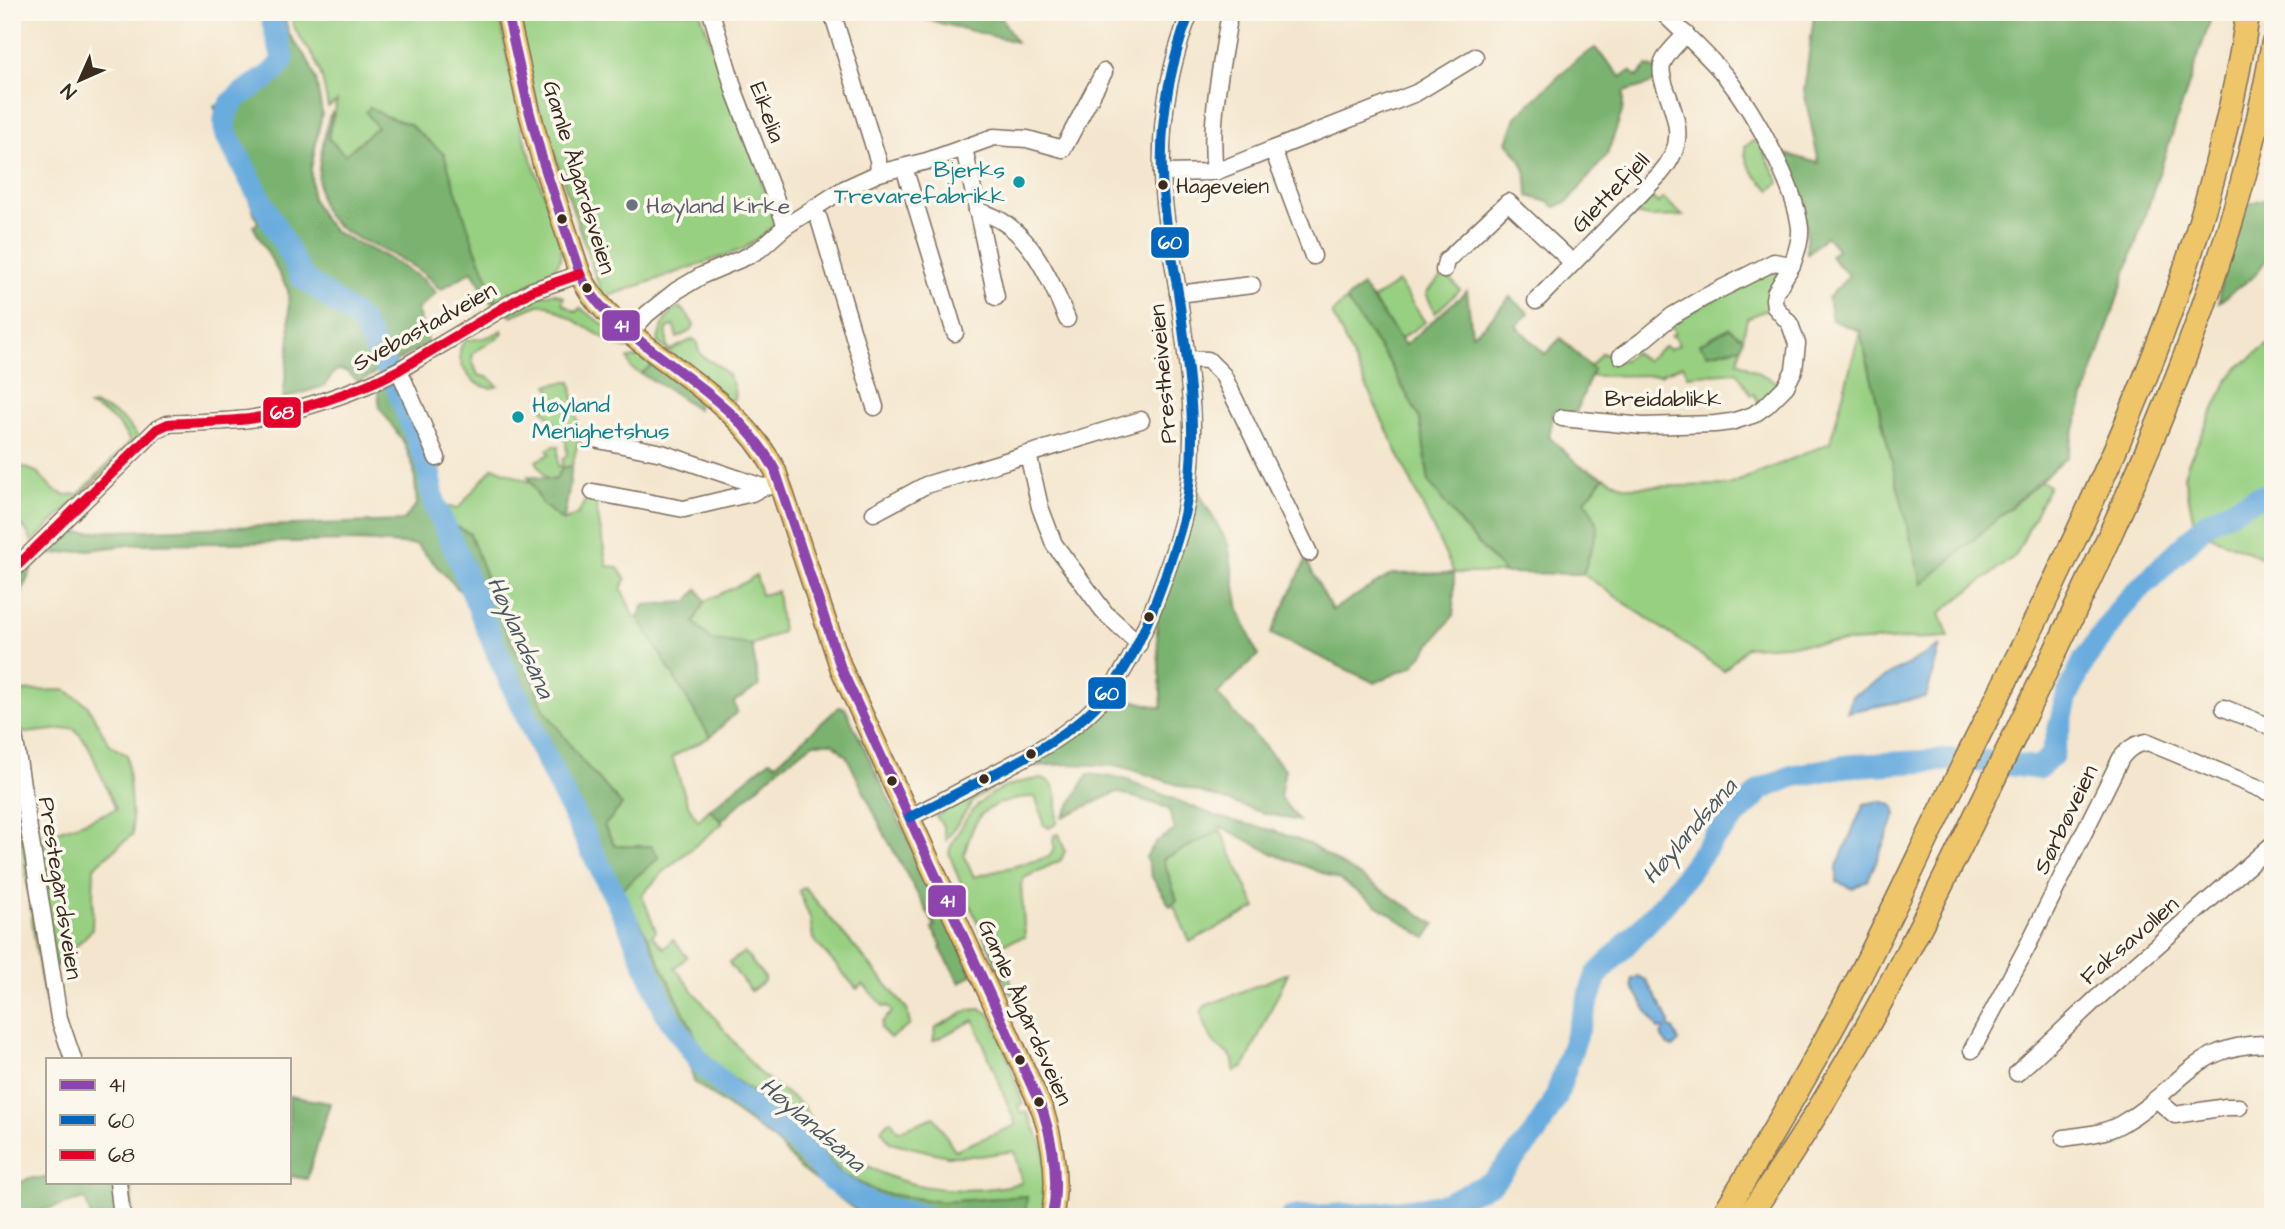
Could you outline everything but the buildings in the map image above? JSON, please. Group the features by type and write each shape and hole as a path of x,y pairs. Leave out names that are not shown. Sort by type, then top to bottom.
{"highway":[{"path":"1722,1217 1760,1156 1856,983 2076,534 2148,369 2190,254 2235,85 2248,12"},
{"path":"1748,1217 1781,1170 1876,1010 1959,850 2109,537 2175,384 2219,261 2256,133 2273,44"}],"main road":[{"name":"Gamle Ålgårdsveien","path":"507,12 543,162 580,274 597,304 712,396 741,421 761,445 772,486 841,668 1043,1111 1055,1163 1053,1215"}],"street":[{"name":"Eikelia","path":"711,12 736,93 786,226"},
{"path":"832,12 878,160 879,173"},
{"name":"Prestheiveien","path":"910,817 1042,748 1096,707 1117,682 1139,644 1167,569 1189,491 1193,428 1188,359 1166,222 1162,173 1164,119 1173,61 1191,12"},
{"path":"1621,356 1672,316 1703,298 1774,262 1792,265 1799,247 1800,230 1791,192 1758,127 1727,79 1662,12"},
{"path":"1215,173 1215,119 1228,24"},
{"name":"Glettefjell","path":"1536,301 1660,174 1675,153 1677,122 1663,80 1662,65 1686,34"},
{"path":"1162,173 1215,173 1416,93 1475,57"},
{"path":"630,333 647,314 676,291 703,275 748,256 786,226 844,189 879,173 994,137 1027,139 1063,149 1104,72"},
{"path":"964,148 996,297"},
{"path":"1273,150 1312,256"},
{"path":"904,167 955,333"},
{"name":"Glettefjell","path":"1444,270 1446,261 1508,201 1573,263"},
{"path":"813,210 819,219 875,407"},
{"path":"977,211 1002,219 1028,244 1054,289 1067,319"},
{"name":"Breidablikk","path":"1562,418 1643,426 1715,424 1753,415 1786,386 1794,370 1797,344 1790,324 1773,299 1792,265"},
{"name":"Svebastadveien","path":"12,571 157,429 168,424 251,418 313,404 380,381 531,291 580,274"},
{"path":"1178,294 1252,285"},
{"path":"1188,359 1208,360 1223,375 1309,553"},
{"path":"398,371 437,458"},
{"path":"874,513 926,485 1141,420"},
{"path":"589,438 662,453 772,486"},
{"path":"1028,454 1040,507 1054,544 1105,613 1139,644"},
{"path":"593,492 684,509 772,486"},
{"path":"2224,708 2273,728"},
{"name":"Prestegårdsveien","path":"12,722 59,1018 73,1058"},
{"name":"Sørbøveien","path":"1972,1050 2127,750 2136,744 2148,742 2273,794"},
{"name":"Faksavollen","path":"2017,1073 2096,999 2273,844"},
{"path":"2064,1138 2110,1129 2121,1124 2196,1065 2219,1051 2238,1045 2273,1044"},
{"path":"2156,1099 2175,1115 2239,1107"},
{"path":"118,1184 122,1217"}],"green space":[{"path":"274,12 283,12 289,34 309,62 316,80 322,113 311,169 312,198 323,219 335,232 386,257 424,280 436,293 417,310 428,343 359,382 346,371 336,370 324,386 283,399 290,338 288,290 253,226 258,223 214,106 234,102 280,71 285,61 285,48"},
{"path":"291,12 499,12 522,132 561,242 561,256 554,269 498,304 475,248 409,124 385,116 378,126 345,155 328,138 337,101 328,107 319,69 296,31"},
{"path":"516,12 700,12 777,224 744,249 603,298 529,79"},
{"path":"915,12 998,12 1016,42 920,18"},
{"path":"1812,12 2213,12 2084,398 2067,457 1922,585 1860,331 1832,320 1828,298 1849,276 1830,256 1837,249 1826,236 1807,254 1806,220 1778,152 1819,163 1804,91 1814,15"},
{"path":"1595,48 1621,77 1630,71 1637,77 1647,66 1657,70 1657,82 1624,92 1622,112 1607,155 1569,201 1555,207 1528,196 1524,167 1507,142 1516,117 1576,60"},
{"path":"370,107 385,116 409,124 444,154 475,248 498,304 494,307 472,271 440,290 412,266 349,234 328,217 322,207 318,182 329,117 333,111 328,138 345,155 377,127 366,112"},
{"path":"1753,141 1759,142 1779,182 1771,190 1749,166 1745,147"},
{"path":"1648,194 1658,203 1663,198 1683,216 1650,217 1634,214 1632,211"},
{"path":"2273,196 2273,251 2254,276 2219,302 2222,275 2248,204"},
{"path":"1771,270 1778,274 1769,309 1747,318 1743,338 1729,328 1708,354 1741,347 1738,362 1778,383 1760,405 1737,372 1687,376 1683,365 1659,375 1591,376 1593,370 1590,367 1602,353 1623,361 1634,352 1646,361 1665,346 1669,350 1679,345 1675,337 1671,336 1675,333 1669,323"},
{"path":"1445,273 1460,290 1435,313 1426,293"},
{"path":"1398,282 1425,322 1400,339 1373,299"},
{"path":"1362,286 1405,345 1467,291 1472,334 1485,325 1510,297 1529,313 1516,326 1545,354 1561,338 1593,370 1575,415 1554,410 1549,437 1580,466 1604,477 1585,500 1597,522 1597,532 1583,574 1505,573 1463,527 1429,482 1420,419 1389,362 1346,300"},
{"path":"554,293 564,297 562,303 576,312 580,308 627,341 653,364 641,374 631,368 628,358 637,357 636,351 618,346 548,305 538,305 511,316 508,313 541,295"},
{"path":"1346,300 1389,362 1420,419 1429,482 1463,527 1505,573 1454,573 1332,313"},
{"path":"679,307 694,325 692,330 677,338 674,326 667,328 667,347 671,350 693,339 697,342 700,353 730,379 735,391 734,399 728,401 658,343 664,322"},
{"path":"1729,328 1743,338 1741,347 1708,354 1699,344"},
{"path":"502,330 503,334 473,353 472,360 478,375 490,378 498,386 490,388 473,380 467,373 462,365 461,347 466,340 485,338"},
{"path":"1860,331 1922,584 2041,481 2049,486 2016,555 1940,613 1949,637 1746,647 1724,671 1583,574 1597,532 1597,522 1585,500 1604,477 1626,487 1729,485 1830,443"},
{"path":"2273,341 2273,562 2210,536 2194,522 2184,476 2227,382 2239,367"},
{"path":"653,364 699,396 697,409 641,374"},
{"path":"391,379 430,456 439,505 448,522 470,534 508,635 532,678 544,709 582,761 622,805 604,826 615,846 651,846 659,858 621,889 701,1048 726,1074 784,1113 842,1174 879,1193 941,1202 1027,1196 1025,1217 871,1217 858,1212 801,1169 774,1140 694,1082 688,1058 614,911 463,594 417,545 360,541 137,544 47,555 32,568 22,591 15,640 12,641 12,582 62,533 403,521 417,504 414,469 404,443 380,408 377,386"},
{"path":"571,381 579,430 570,431 571,437 579,438 572,466 562,468 555,480 547,480 536,461 550,454 547,450 558,446 558,466 562,466 567,455 566,440 559,436 561,433 542,407 554,401 548,385"},
{"path":"93,405 119,416 138,437 134,444 32,542 25,529 12,523 12,463 37,472 55,491 65,495 79,494 130,442 113,420 89,406"},
{"path":"572,466 563,521 542,504 528,476 555,480 562,468"},
{"path":"493,467 532,483 542,504 563,521 578,514 588,495 595,500 607,566 617,567 626,579 621,589 635,618 638,617 710,737 672,757 688,805 698,821 710,809 723,823 664,871 642,895 656,931 652,936 664,948 673,939 687,957 675,968 758,1072 803,1106 831,1150 841,1144 859,1160 879,1172 901,1181 925,1186 974,1189 1022,1183 1014,1151 980,1156 947,1156 890,1142 881,1129 891,1120 898,1131 934,1117 955,1150 1016,1125 974,1020 933,1041 936,1027 969,1010 981,1009 991,1015 1023,1104 1018,1105 1022,1114 1027,1112 1044,1148 1046,1192 1042,1217 1025,1217 1027,1196 941,1202 879,1193 842,1174 784,1113 726,1074 701,1048 621,889 659,858 651,846 615,846 604,826 622,805 582,761 544,709 532,678 508,635 470,534 448,522 439,505 458,509"},
{"path":"1198,491 1228,544 1239,610 1258,655 1217,694 1285,769 1280,797 1299,821 1264,813 1120,766 1033,766 1049,751 1091,724 1116,696 1162,708 1156,619"},
{"path":"1306,560 1332,610 1392,574 1454,573 1454,615 1413,666 1375,683 1271,634"},
{"path":"756,575 761,595 777,591 782,632 752,645 711,640 693,622 705,601"},
{"path":"698,589 705,601 694,622 711,640 752,645 759,686 734,702 737,712 710,737 638,617 644,605 687,602"},
{"path":"15,640 17,691 66,690 87,705 110,745 127,755 133,834 94,867 92,930 55,967 36,838 116,809 88,745 74,728 25,733 18,728 12,693 12,641"},
{"path":"839,707 845,708 973,974 960,983 940,948 942,946 932,928 935,926 886,837 847,757 833,743 814,743 782,765 721,821 710,809 770,760 776,764"},
{"path":"12,751 68,1058 62,1058 39,968 13,782"},
{"path":"1088,774 1122,778 1218,817 1275,831 1309,844 1435,924 1426,938 1338,879 1276,855 1220,826 1221,831 1163,859 1177,900 1170,906 1152,877 1146,857 1156,842 1175,830 1168,808 1117,792 1063,817"},
{"path":"1043,778 1056,792 1057,823 1049,828 1043,824 1035,797 1000,804 987,810 979,818 964,855 974,877 1049,857 1055,848 1054,835 1059,834 1065,851 1061,860 1024,878 1021,886 1025,937 998,945 1015,994 1010,994 949,853 965,820 993,793 1016,783"},
{"path":"989,786 992,789 974,800 946,840 943,826 936,816"},
{"path":"1221,831 1256,908 1190,942 1173,904 1177,900 1163,859"},
{"path":"804,887 907,1009 910,1025 890,1038 881,1029 882,1022 892,1012 863,984 857,989 813,939 810,918 799,891"},
{"path":"744,952 765,978 751,991 729,963"},
{"path":"1288,973 1244,1067 1234,1072 1230,1055 1209,1035 1201,1013 1205,1006"},
{"path":"290,1096 330,1103 307,1179 290,1176"},
{"path":"29,1178 46,1178 46,1184 131,1184 132,1217 91,1217 85,1199 21,1216 12,1196 12,1180 22,1182"}],"water":[{"path":"1940,646 1926,697 1847,712 1852,696"},
{"path":"1880,801 1894,806 1896,815 1868,880 1853,889 1837,882 1837,866 1864,804"},
{"path":"1638,977 1646,980 1670,1022 1669,1028 1673,1029 1679,1041 1673,1047 1667,1045 1661,1036 1664,1028 1658,1029 1632,986 1632,979"}],"waterway":[{"name":"Høylandsåna","path":"270,12 283,59 276,69 236,98 229,107 225,119 226,134 302,277 360,320 396,385 428,466 434,504 496,650 547,761 628,923 667,1015 700,1062 734,1094 798,1143 831,1180 871,1205 926,1217"},
{"name":"Høylandsåna","path":"1292,1217 1385,1213 1444,1205 1493,1182 1535,1134 1556,1097 1596,976 1666,902 1712,840 1762,789 1793,776 1847,766 1964,759 2038,768 2052,756 2067,696 2084,661 2125,603 2207,523 2273,492"}],"transit line":[{"name":"41","path":"507,12 543,162 586,286 619,324 735,417 750,433 775,470 841,668 1043,1111 1054,1164 1052,1217"},
{"name":"60","path":"910,817 1046,745 1096,706 1115,683 1136,646 1170,561 1189,488 1192,434 1186,353 1164,204 1162,152 1168,91 1190,12"},
{"name":"68","path":"12,571 157,429 168,424 268,416 346,393 399,370 531,291 580,274"}],"place":[{"name":"Bjerks Trevarefabrikk","path":"1019,182"},
{"name":"Hageveien","path":"1163,185"},
{"name":"Høyland kirke","path":"632,205"},
{"name":"Høyland Menighetshus","path":"518,417"}]}
